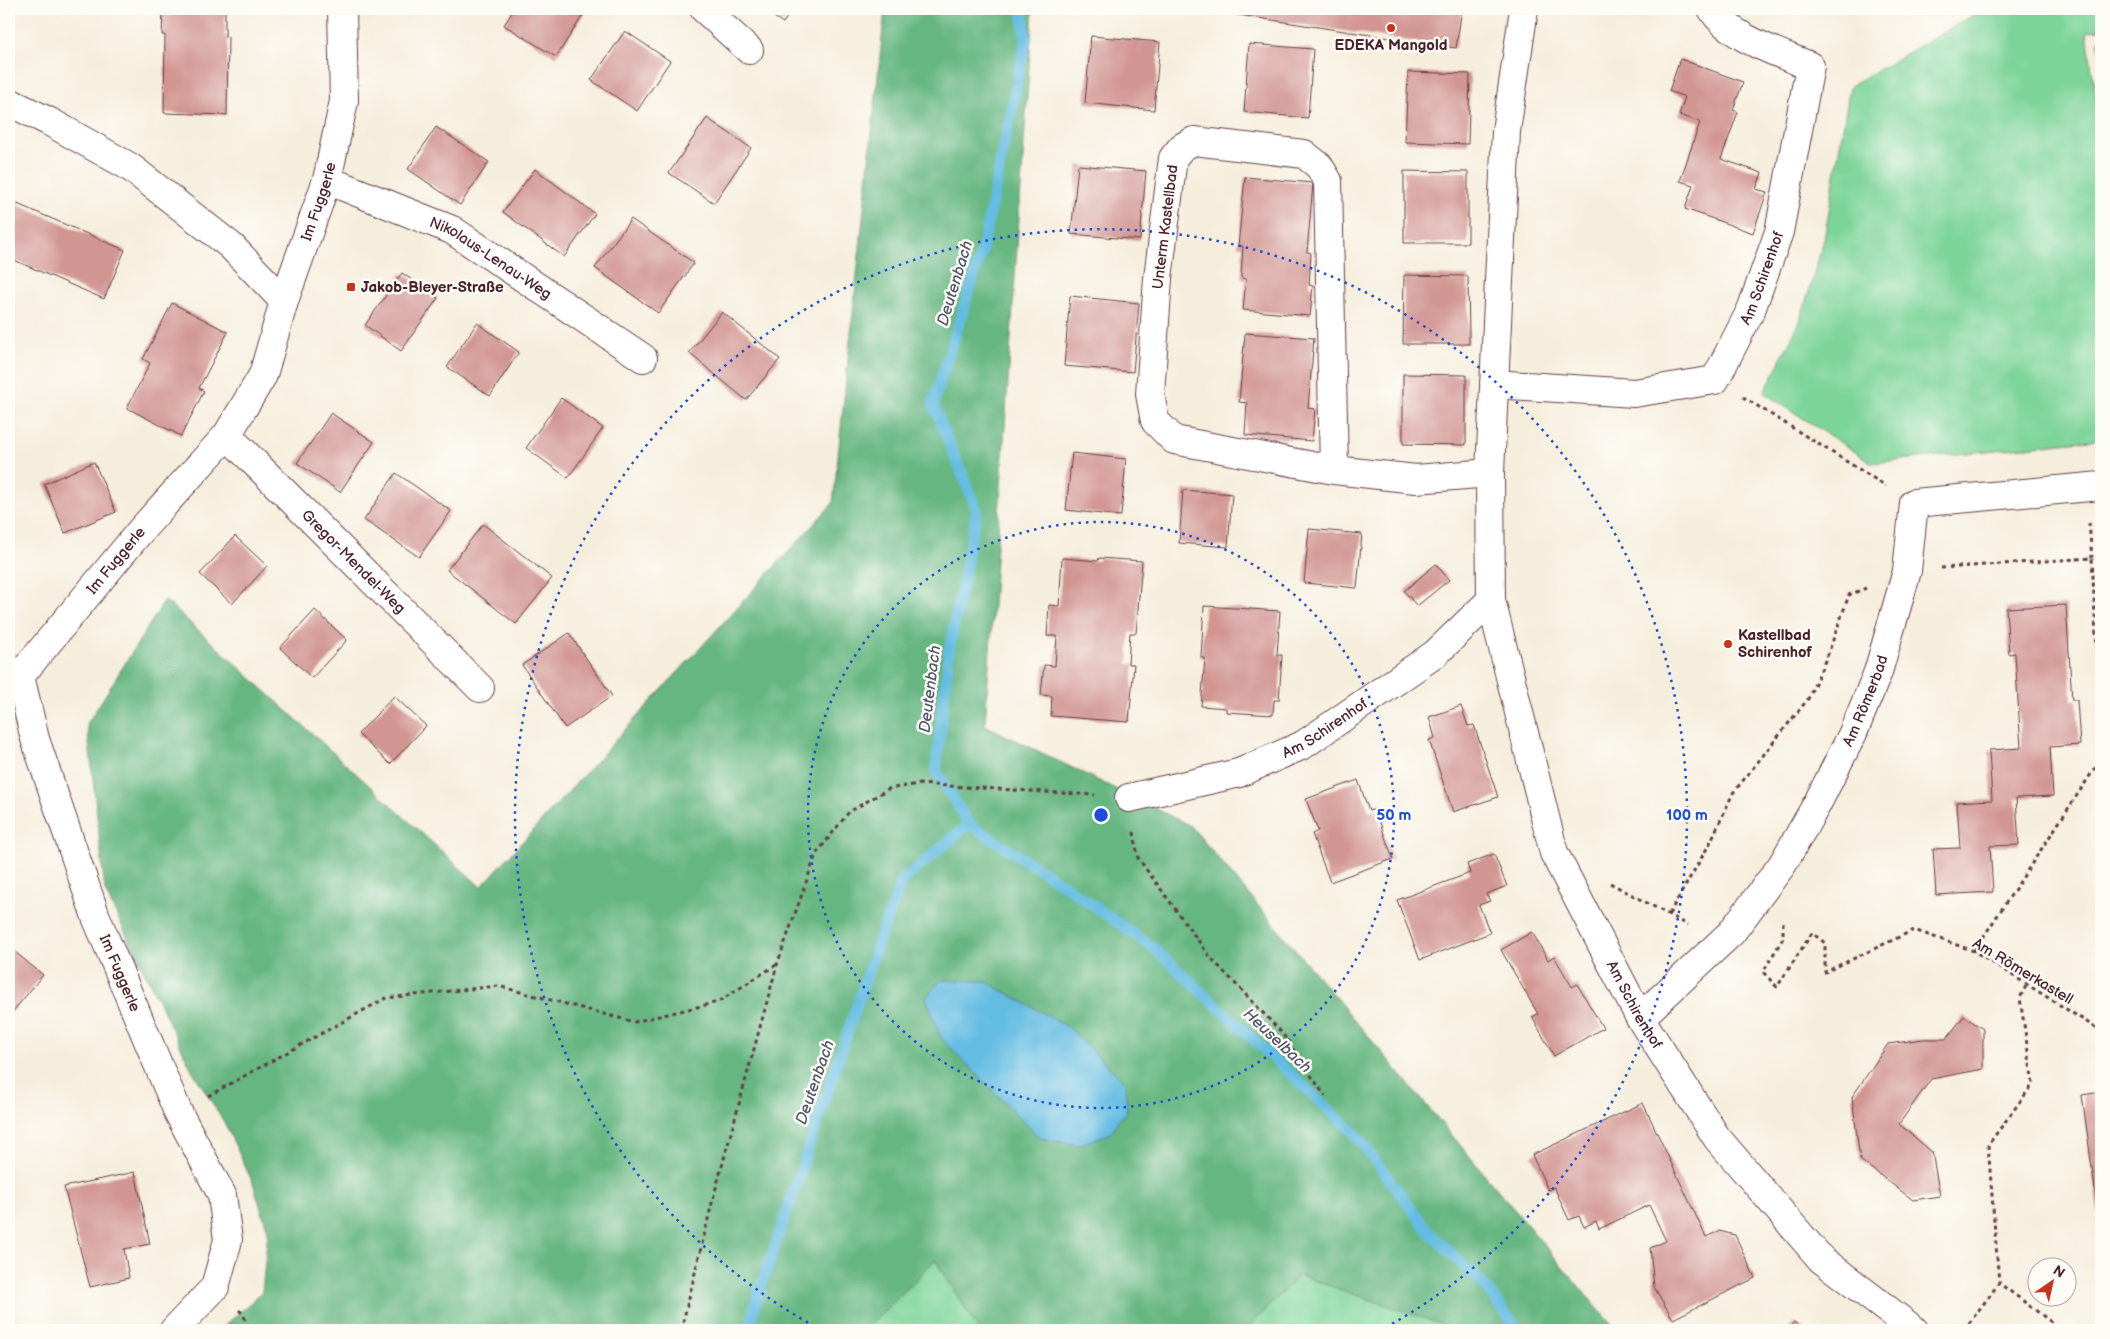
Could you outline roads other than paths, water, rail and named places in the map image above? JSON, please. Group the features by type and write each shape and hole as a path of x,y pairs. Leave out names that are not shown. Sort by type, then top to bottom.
{"street":[{"name":"Im Fuggerle","path":"174,1330 215,1287 228,1240 222,1195 178,1112 96,916 14,673 226,435 263,375 284,301 327,180 344,101 342,9"},
{"path":"704,9 749,50"},
{"name":"Am Schirenhof","path":"1524,9 1506,131 1490,473 1491,600 1554,853 1640,1018 1717,1138 1821,1259 1914,1330"},
{"name":"Am Schirenhof","path":"1494,384 1634,394 1715,380 1751,310 1779,232 1810,66 1751,41 1717,17 1712,9"},
{"path":"9,102 50,122 130,167 231,246 284,301"},
{"name":"Unterm Kastellbad","path":"1334,470 1328,181 1319,166 1304,154 1194,141 1182,148 1173,158 1158,278 1150,394 1155,421 1174,440 1334,470 1416,479 1490,473"},
{"name":"Nikolaus-Lenau-Weg","path":"327,180 452,230 643,358"},
{"name":"Gregor-Mendel-Weg","path":"226,435 480,688"},
{"name":"Am Römerbad","path":"1640,1018 1731,933 1782,865 1817,804 1853,732 1878,672 1907,571 1914,503 2101,486"},
{"name":"Am Schirenhof","path":"1129,798 1239,773 1304,745 1436,654 1491,600"}],"water":[{"path":"941,980 985,981 1068,1027 1125,1083 1127,1110 1109,1134 1078,1145 1040,1138 941,1038 926,998"}],"waterway":[{"name":"Deutenbach","path":"750,1330 754,1308 881,934 902,881 969,824 936,771 949,650 977,510 933,404 982,251 1026,39 1022,9"},
{"name":"Heuselbach","path":"969,824 1061,883 1155,949 1355,1134 1429,1232 1483,1284 1518,1330"}],"place":[{"name":"EDEKA Mangold","path":"1391,28"},
{"name":"Jakob-Bleyer-Straße","path":"351,287"},
{"name":"Kastellbad Schirenhof","path":"1728,644"}]}
